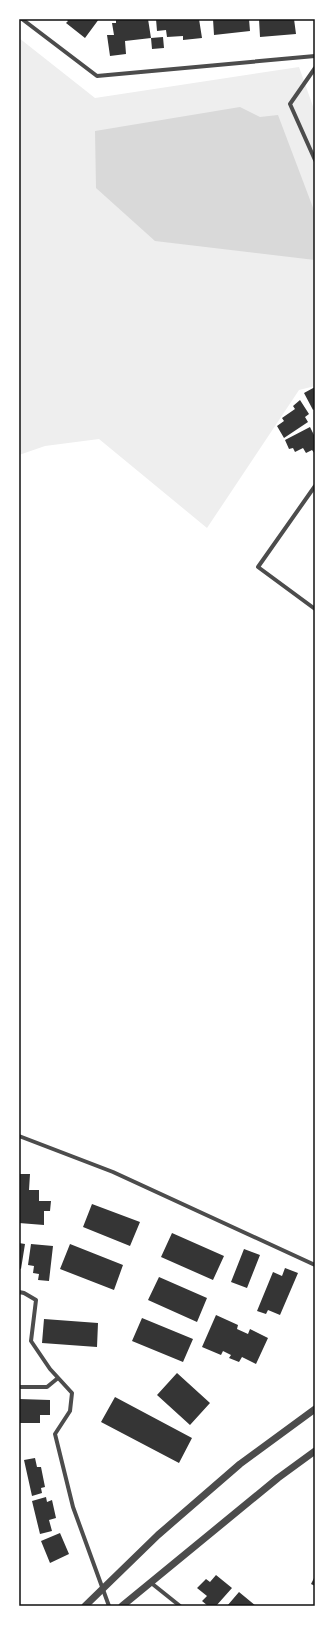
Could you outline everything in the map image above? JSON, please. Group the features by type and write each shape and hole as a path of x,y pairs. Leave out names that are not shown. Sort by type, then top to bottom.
{"street":[{"path":"22,19 97,76 315,56"},
{"path":"315,68 290,104 315,160"},
{"path":"315,486 258,567 315,609"},
{"path":"19,1136 113,1172 315,1265"},
{"path":"19,1292 24,1293 36,1300 31,1341 58,1378 72,1393 70,1411 55,1434 73,1507 109,1606"},
{"path":"19,1387 47,1387 58,1378"},
{"path":"85,1606 102,1588 240,1464 315,1409"},
{"path":"122,1606 278,1478 315,1452"},
{"path":"150,1582 180,1606"}],"shaded area":[{"path":"19,38 95,98 299,67 315,112 315,386 299,390 207,528 99,439 45,446 19,455"},
{"path":"240,107 260,117 278,115 315,213 315,260 155,241 96,188 95,131"}],"building":[{"path":"66,19 99,19 85,38 66,23 68,21"},
{"path":"116,19 148,19 151,38 125,41 126,54 110,56 107,35 114,35 112,23 116,23"},
{"path":"156,19 199,19 202,38 183,40 183,36 167,37 166,30 157,31"},
{"path":"213,19 249,19 250,31 214,35"},
{"path":"259,19 294,19 296,34 260,37"},
{"path":"163,37 164,48 152,49 151,38"},
{"path":"315,387 315,409 313,410 304,393"},
{"path":"300,400 309,414 305,417 308,422 284,438 277,426 284,421 282,418 295,409 293,406"},
{"path":"310,427 315,437 315,454 312,450 306,453 303,448 295,452 293,448 289,449 285,440"},
{"path":"19,1174 30,1174 29,1190 39,1190 39,1201 51,1201 50,1211 44,1211 44,1225 19,1223"},
{"path":"92,1204 140,1222 130,1246 83,1227"},
{"path":"172,1233 224,1256 213,1280 161,1257"},
{"path":"19,1243 25,1244 21,1269 19,1268"},
{"path":"31,1244 53,1246 49,1281 38,1280 39,1274 33,1273 34,1266 28,1265"},
{"path":"70,1244 123,1265 114,1290 60,1269"},
{"path":"244,1249 260,1255 247,1288 231,1282"},
{"path":"285,1268 298,1273 280,1315 268,1310 266,1314 257,1311 273,1272 282,1276"},
{"path":"159,1277 207,1298 197,1322 148,1300"},
{"path":"216,1315 238,1325 237,1329 248,1334 250,1329 268,1338 256,1364 242,1357 239,1362 229,1358 231,1355 223,1351 221,1355 202,1347"},
{"path":"142,1318 193,1339 183,1362 132,1341"},
{"path":"44,1319 98,1323 97,1347 42,1343"},
{"path":"177,1373 210,1403 190,1425 157,1395"},
{"path":"115,1397 192,1438 179,1463 101,1422"},
{"path":"19,1399 50,1400 50,1415 40,1415 40,1423 19,1423"},
{"path":"35,1458 37,1467 41,1467 45,1487 41,1488 42,1493 32,1496 24,1460"},
{"path":"46,1497 47,1502 52,1500 56,1518 49,1520 52,1531 40,1534 32,1501"},
{"path":"60,1533 69,1554 50,1563 41,1541"},
{"path":"216,1575 232,1588 216,1606 208,1606 202,1601 207,1596 197,1588 206,1579 210,1582"},
{"path":"315,1576 315,1586 311,1584"},
{"path":"239,1592 256,1606 227,1606"}]}
